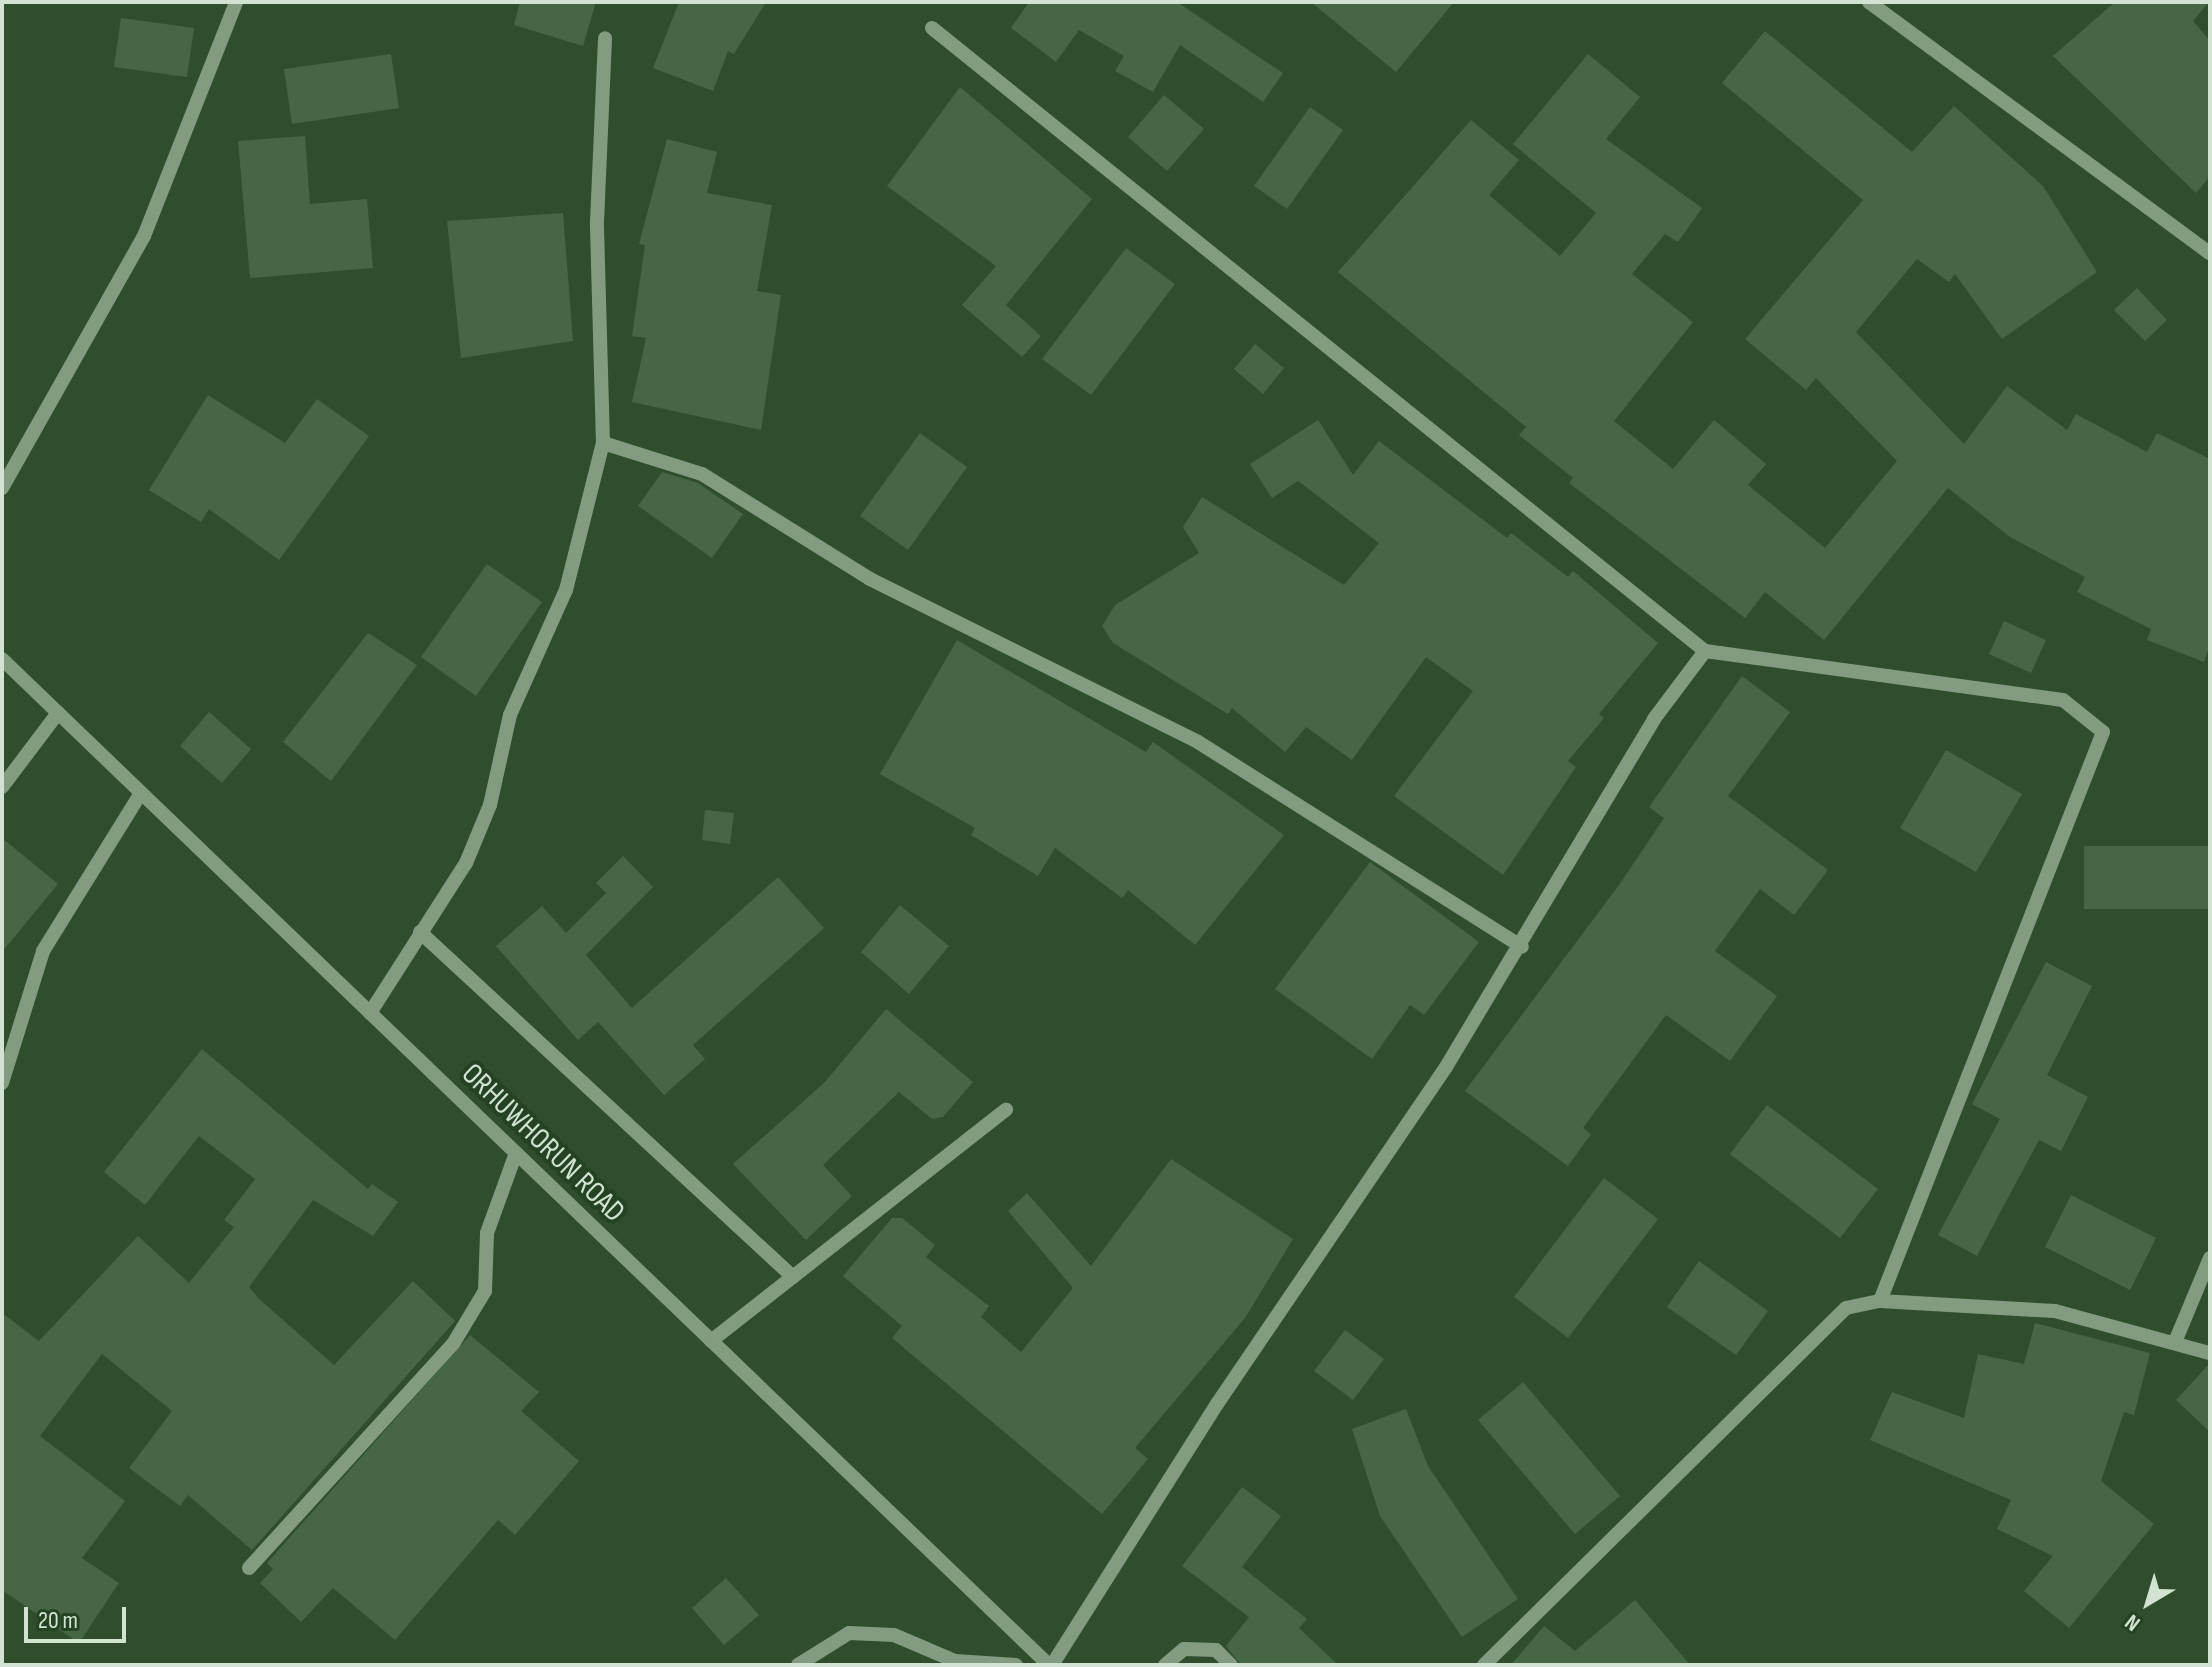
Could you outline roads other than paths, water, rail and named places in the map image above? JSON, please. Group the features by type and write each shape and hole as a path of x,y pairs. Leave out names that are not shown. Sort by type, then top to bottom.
{"street":[{"path":"2,488 144,236 236,2"},
{"path":"1869,2 2210,253"},
{"path":"932,28 1705,651 2063,700 2103,732 1880,1301"},
{"path":"370,1013 466,863 490,805 510,715 566,590 603,443 597,222 605,38"},
{"path":"603,443 702,474 870,579 1198,742 1522,947"},
{"path":"1050,1665 1522,947 1654,719 1705,651"},
{"name":"ORHUWHORUN ROAD","path":"2,659 1050,1665"},
{"path":"2,787 58,713"},
{"path":"2,1083 43,951 141,793"},
{"path":"420,932 793,1277"},
{"path":"711,1341 1006,1110"},
{"path":"249,1568 453,1344 485,1291 487,1233 516,1153"},
{"path":"2175,1342 2210,1258"},
{"path":"1484,1665 1846,1308 1880,1301 2055,1311 2210,1353"},
{"path":"798,1665 849,1633 894,1635 955,1661 1016,1665"},
{"path":"1165,1665 1184,1649 1216,1650 1231,1665"}]}
